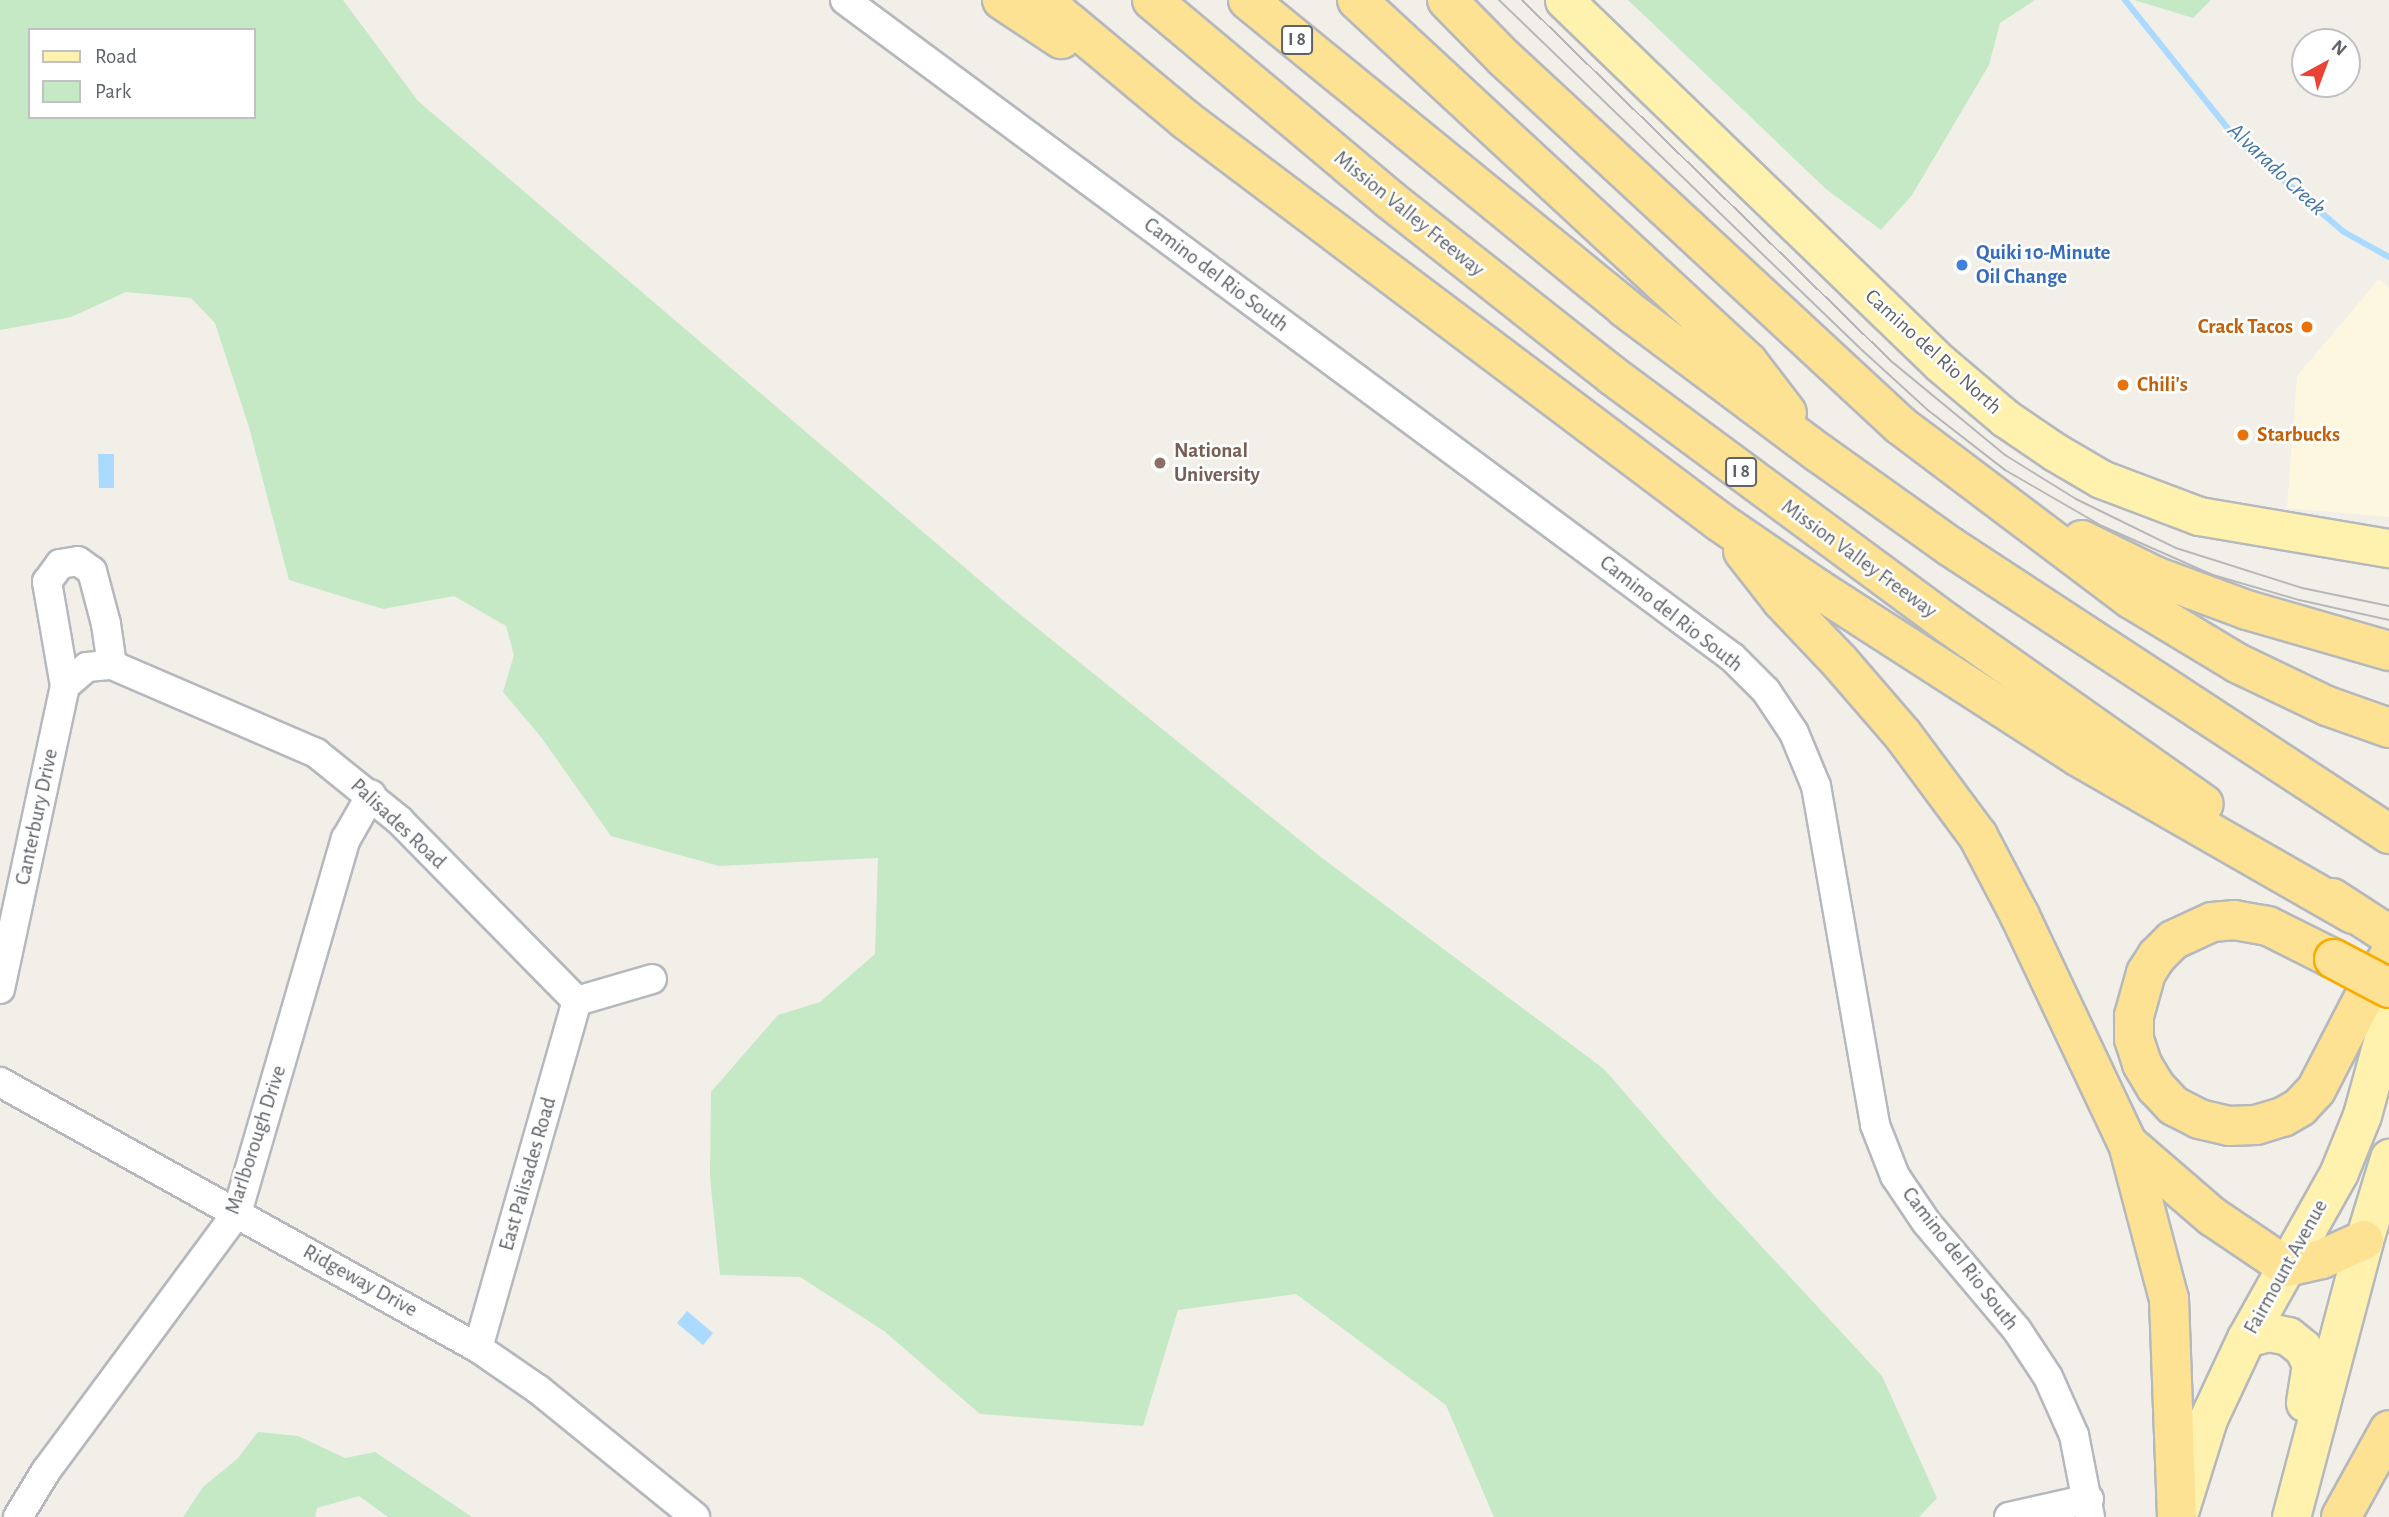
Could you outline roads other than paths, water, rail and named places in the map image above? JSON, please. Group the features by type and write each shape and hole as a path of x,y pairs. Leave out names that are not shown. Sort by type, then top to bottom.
{"highway":[{"path":"1002,0 1186,120"},
{"path":"1042,0 1186,120 1720,522 1830,597 2077,756 2353,914"},
{"name":"Mission Valley Freeway","path":"1152,0 1389,199 1613,376 1814,526 2115,738 2353,914 2389,935"},
{"name":"I 8","path":"1248,0 1625,308 1819,453 1951,547 2388,833"},
{"path":"1283,0 1346,81"},
{"path":"1357,0 1748,362 1819,453"},
{"path":"1447,0 1504,58 1900,425 2131,598 2237,663 2327,706 2389,728"},
{"path":"1993,496 2155,576 2247,610 2389,651"},
{"path":"1720,522 1782,601 1840,662 1903,735 1978,836 2021,916 2128,1144 2169,1299 2177,1517"},
{"path":"2389,957 2367,991 2316,1090 2300,1107 2256,1125 2229,1126 2199,1119 2174,1106 2156,1087 2142,1064 2134,1039 2134,1016 2146,973 2157,956 2174,940 2211,922 2235,920 2268,926 2334,959 2389,988"},
{"path":"2128,1144 2213,1217 2287,1266 2322,1259 2364,1240"},
{"path":"2341,1517 2389,1430"}],"main road":[{"name":"Camino del Rio North","path":"1564,0 1940,363 2005,418 2054,452 2101,479 2199,516 2389,548"},
{"name":"Fairmount Avenue","path":"2177,1517 2208,1419 2246,1338 2339,1172 2362,1115 2389,1016"},
{"path":"2291,1517 2364,1240 2389,1158"},
{"path":"2246,1338 2268,1332 2288,1336 2303,1348 2311,1364 2303,1421 2309,1442"}],"street":[{"name":"Camino del Rio South","path":"845,0 1655,599 1732,657 1766,691 1794,733 1815,786 1875,1125 1895,1176 1926,1222 2017,1330 2048,1377 2074,1434 2090,1508"},
{"path":"78,561 92,571 106,624 113,665 87,667 65,686 47,582 60,564 78,561"},
{"name":"Palisades Road","path":"113,665 316,753 371,795 577,1001"},
{"name":"Canterbury Drive","path":"0,989 65,686"},
{"name":"Marlborough Drive","path":"18,1517 46,1471 237,1213 346,839 371,795"},
{"path":"577,1001 652,979"},
{"name":"East Palisades Road","path":"478,1348 577,1001"},
{"name":"Ridgeway Drive","path":"0,1082 478,1348 539,1390 695,1517"},
{"path":"2009,1517 2090,1508"}],"water":[{"path":"98,454 114,454 114,488 99,488"},
{"path":"687,1311 713,1333 703,1345 677,1323"}],"waterway":[{"name":"Alvarado Creek","path":"2125,0 2237,140 2344,232 2389,257"}],"tram line":[{"path":"1499,0 1863,351 1929,411 2005,470 2102,526 2213,575 2299,600 2389,620"},
{"path":"1522,0 1891,361 2005,455 2076,499 2176,548 2302,588 2389,606"}],"place":[{"name":"Quiki 10-Minute Oil Change","path":"1962,265"},
{"name":"Crack Tacos","path":"2307,327"},
{"name":"Chili's","path":"2123,385"},
{"name":"Starbucks","path":"2243,435"},
{"name":"National University","path":"1160,463"}]}
